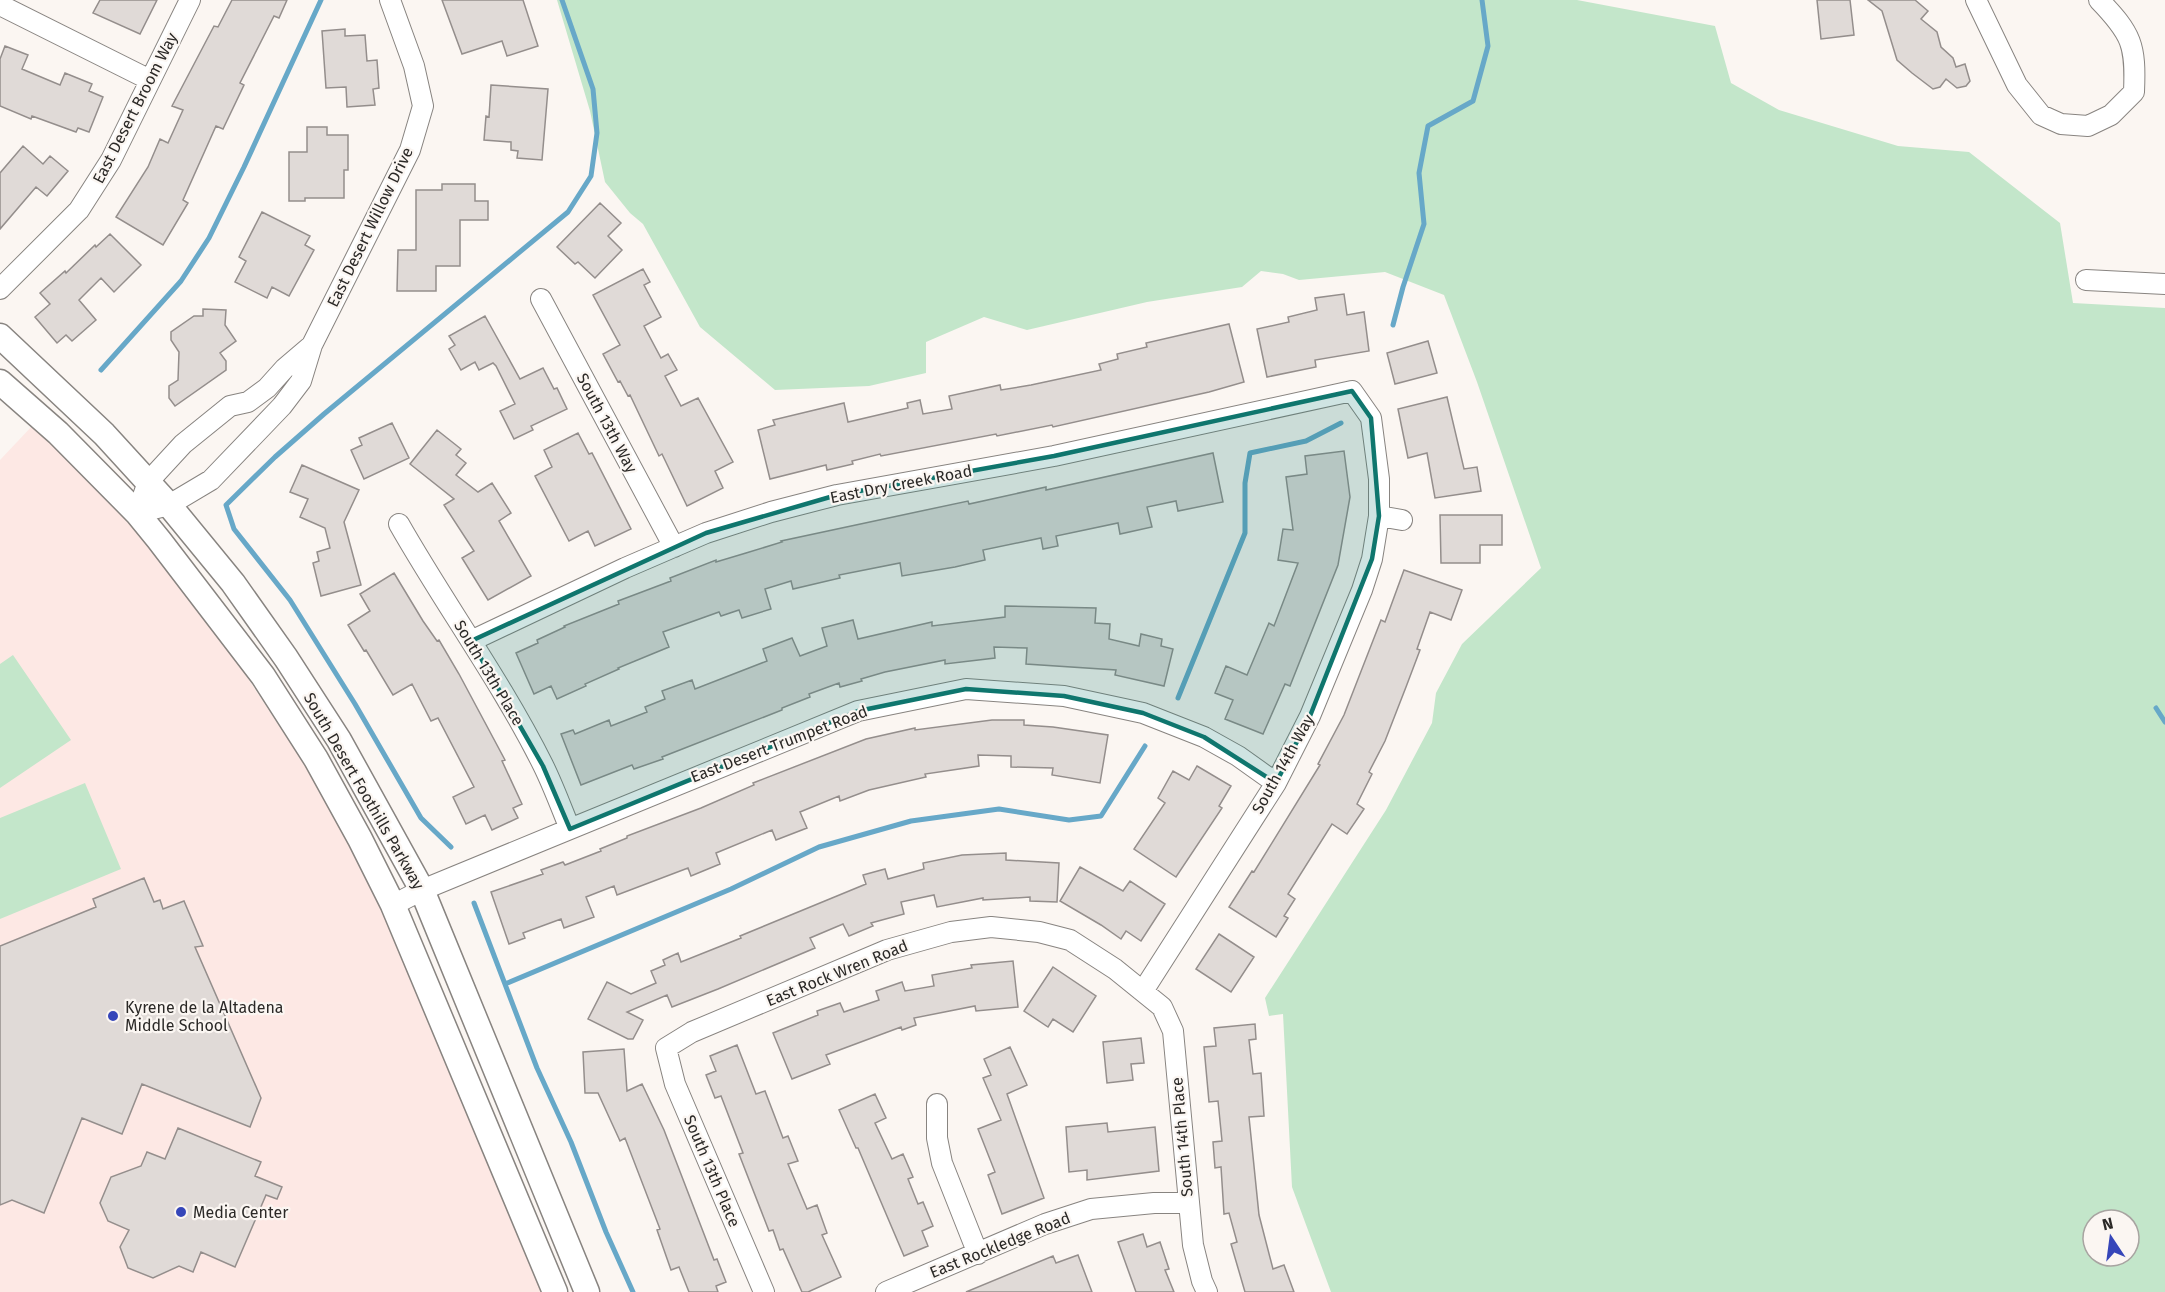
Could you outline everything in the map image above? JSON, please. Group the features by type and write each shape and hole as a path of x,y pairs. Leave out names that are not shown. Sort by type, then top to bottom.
{"street":[{"name":"East Desert Broom Way","path":"0,290 79,210 111,160 190,0"},
{"name":"East Desert Willow Drive","path":"136,513 169,505 211,480 282,406 302,381 312,345 431,106 390,0"},
{"path":"1976,0 2017,85 2041,115 2061,124 2088,126 2111,115 2134,92 2133,44 2120,22 2099,0"},
{"path":"0,5 150,80"},
{"path":"2086,280 2165,284"},
{"name":"South 13th Way","path":"541,299 674,547"},
{"name":"South Desert Foothills Parkway","path":"0,336 104,434 169,505 233,583 286,658 339,740 422,890 587,1292"},
{"name":"East Desert Willow Drive","path":"136,513 148,482 183,444 230,406 248,402 267,388 285,368 312,345"},
{"name":"South Desert Foothills Parkway","path":"0,382 58,433 136,513 209,603 269,686 316,759 393,905 555,1292"},
{"name":"East Dry Creek Road","path":"471,641 706,533 837,495 1054,456 1352,391"},
{"name":"South 14th Way","path":"1143,991 1276,783 1310,716 1362,590 1372,559 1379,516 1379,479 1371,418 1352,391"},
{"path":"1379,516 1402,519"},
{"name":"South 13th Place","path":"399,524 423,567 471,641 543,766 570,829"},
{"name":"East Desert Trumpet Road","path":"393,905 422,890 858,711 966,689 1064,696 1143,712 1204,737 1238,756 1276,783"},
{"name":"East Rock Wren Road","path":"666,1048 692,1032 887,950 951,932 991,927 1039,932 1070,940 1143,991"},
{"name":"South 14th Place","path":"1143,991 1162,1007 1173,1031 1193,1245 1207,1292"},
{"name":"South 13th Place","path":"666,1048 675,1084 764,1292"},
{"path":"937,1104 937,1138 942,1163 978,1254"},
{"name":"East Rockledge Road","path":"886,1292 1045,1224 1091,1209 1154,1203 1188,1203"},
{"path":"542,1262 571,1250"}],"highlighted area":[{"path":"1352,391 1371,418 1379,516 1372,559 1310,716 1276,783 1204,737 1143,713 1064,696 966,689 858,711 570,829 543,766 471,641 706,533 837,495 1054,456"}],"shaded area":[{"path":"34,424 104,495 167,568 228,648 308,770 348,838 394,928 547,1292 0,1292 0,460"}],"green space":[{"path":"557,0 1577,0 1715,26 1731,83 1779,110 1898,146 1969,152 2060,223 2073,303 2165,308 2165,1292 1331,1292 1292,1187 1283,1014 1269,1016 1265,998 1386,810 1432,723 1436,693 1462,644 1541,568 1477,382 1444,295 1385,272 1299,280 1283,274 1261,271 1242,287 1147,302 1027,330 984,317 926,342 926,373 869,386 775,390 700,327 643,224 630,213 605,182 590,111"},
{"path":"13,655 71,740 0,788 0,664"},
{"path":"85,783 121,869 0,919 0,818"}],"building":[{"path":"100,0 157,0 140,34 93,13"},
{"path":"232,0 287,0 279,18 274,16 240,83 244,85 223,129 216,126 183,200 188,203 163,245 116,217 148,167 160,139 168,143 183,110 172,106 214,26 218,27"},
{"path":"442,0 523,0 538,46 507,56 502,41 462,54"},
{"path":"1817,0 1850,0 1854,35 1821,39"},
{"path":"1868,0 1915,0 1928,11 1921,19 1937,32 1941,47 1953,58 1956,67 1965,64 1970,81 1966,86 1957,88 1946,79 1940,87 1933,89 1897,60 1882,11"},
{"path":"345,29 345,36 365,35 367,61 377,60 379,88 373,89 375,105 347,107 346,87 326,88 322,31"},
{"path":"5,46 28,55 22,69 60,85 65,73 92,84 89,91 103,97 89,132 78,128 76,132 32,116 31,119 0,106 0,59"},
{"path":"491,85 548,89 542,160 517,158 518,151 511,150 511,142 484,140 486,116 489,117"},
{"path":"307,127 327,127 327,135 348,135 348,170 344,170 344,198 305,198 305,201 289,201 289,152 307,152"},
{"path":"23,146 43,164 50,156 68,171 47,196 36,187 0,229 0,173"},
{"path":"442,184 475,184 475,201 488,201 488,220 460,220 460,266 436,266 436,291 397,291 398,250 416,250 416,190 442,190"},
{"path":"600,203 621,223 608,236 622,250 595,278 557,247"},
{"path":"262,212 310,236 305,245 314,250 289,296 272,287 267,298 235,282 246,261 239,257"},
{"path":"110,234 141,265 114,292 101,278 79,300 96,320 72,341 66,335 57,343 35,317 50,304 40,293"},
{"path":"643,269 650,282 644,285 661,317 644,326 661,358 668,354 677,370 665,376 681,406 698,398 733,462 715,471 723,488 687,506 662,454 659,456 630,395 628,396 620,381 618,382 603,354 620,345 593,295"},
{"path":"1344,294 1347,315 1364,312 1369,351 1315,360 1316,367 1267,377 1257,329 1289,322 1288,317 1317,310 1315,298"},
{"path":"203,309 226,310 225,325 236,341 220,353 226,361 226,370 175,406 169,398 169,386 178,380 179,352 171,340 171,332 194,316 203,316"},
{"path":"485,316 520,379 543,368 554,389 557,388 567,409 531,426 533,430 514,439 500,411 515,404 496,366 493,363 479,370 475,362 461,370 449,349 455,345 449,336"},
{"path":"1229,324 1244,382 1053,427 1052,425 997,436 996,434 881,456 880,454 827,470 826,465 770,479 758,430 775,425 773,420 844,403 848,422 908,408 907,403 920,400 923,414 952,409 949,396 1000,385 1001,390 1031,385 1101,370 1099,364 1118,359 1117,354 1147,347 1146,343"},
{"path":"1428,341 1437,373 1395,384 1387,353"},
{"path":"1447,397 1464,469 1477,467 1481,491 1435,498 1427,453 1408,458 1398,409"},
{"path":"392,423 409,458 364,479 351,450 362,445 359,438"},
{"path":"437,430 461,449 456,455 466,463 456,475 478,492 492,483 511,513 499,521 531,576 488,600 462,558 474,551 444,505 454,499 410,464"},
{"path":"578,433 589,454 592,453 631,529 595,546 588,531 569,541 535,476 552,467 544,450"},
{"path":"1344,451 1350,497 1338,565 1290,686 1285,684 1263,734 1225,719 1233,700 1215,693 1226,666 1247,675 1269,623 1274,626 1298,563 1278,560 1283,529 1293,530 1286,477 1307,474 1305,456"},
{"path":"1213,453 1223,502 1178,511 1176,501 1147,507 1152,527 1120,534 1118,523 1056,536 1058,546 1043,549 1041,538 983,550 985,560 955,567 902,576 900,563 839,575 840,578 793,589 791,581 765,589 771,609 742,618 739,610 721,616 719,612 663,632 669,647 618,668 557,699 551,686 534,694 516,653 538,643 537,640 564,626 619,604 618,601 671,581 670,578 716,560 716,562 781,541 968,501 969,504 1046,487 1046,490"},
{"path":"302,465 359,490 344,522 361,585 321,596 313,563 319,561 317,552 330,548 325,528 300,517 308,499 290,492"},
{"path":"1440,515 1502,515 1502,545 1480,545 1480,563 1441,563"},
{"path":"1404,570 1462,590 1451,620 1430,612 1417,649 1420,650 1406,687 1385,741 1369,772 1372,774 1357,804 1364,809 1347,834 1332,824 1288,894 1295,899 1284,916 1288,918 1276,937 1229,907 1252,871 1254,872 1320,765 1318,764 1344,715 1381,620 1385,622"},
{"path":"394,573 459,674 505,760 502,761 522,804 513,808 518,818 492,830 485,815 466,824 453,797 474,787 438,718 431,721 412,684 393,695 348,625 370,611 360,594"},
{"path":"1005,606 1096,608 1095,623 1110,624 1109,639 1139,646 1141,634 1162,639 1161,646 1173,649 1164,686 1115,675 1116,670 1026,664 1027,648 994,647 995,658 945,664 945,660 885,672 840,687 839,683 809,694 810,697 782,708 782,710 662,757 663,759 634,769 632,765 581,785 561,734 573,730 575,734 609,720 611,726 647,712 645,707 665,699 662,691 692,680 695,689 767,661 763,649 792,638 800,656 827,646 822,628 853,620 858,639 932,622 932,626 1005,617"},
{"path":"992,720 1024,720 1024,725 1108,735 1100,783 1052,775 1053,768 1011,767 1011,756 978,755 979,766 925,774 926,777 869,790 840,801 839,796 800,812 807,828 776,840 772,830 716,853 720,864 691,876 688,868 617,895 614,886 586,897 594,917 564,928 561,919 523,933 525,938 509,944 491,892 543,874 541,870 563,862 565,865 601,851 600,849 627,838 627,836 701,808 754,785 753,783 866,739 915,728 915,730"},
{"path":"1197,766 1231,786 1219,806 1222,808 1176,877 1134,849 1165,803 1158,798 1173,771 1189,780"},
{"path":"1006,853 1006,860 1059,863 1057,902 1030,901 1030,897 983,900 983,898 937,907 934,895 901,902 904,914 871,923 873,926 849,936 843,924 810,938 815,948 718,989 672,1007 667,995 627,1012 643,1020 633,1039 628,1039 588,1019 607,982 631,994 656,983 651,971 665,965 663,960 678,953 681,962 741,938 740,936 866,884 863,875 885,869 888,879 924,869 923,863 962,855"},
{"path":"1080,867 1123,891 1130,881 1165,904 1141,941 1126,931 1121,939 1060,901"},
{"name":"Kyrene de la Altadena Middle School","path":"144,878 154,902 160,900 163,909 184,901 203,946 195,947 261,1098 250,1127 142,1084 122,1134 82,1118 44,1213 12,1200 0,1205 0,946 96,907 93,899"},
{"path":"1219,934 1254,957 1231,992 1196,969"},
{"path":"1013,961 1018,1007 976,1011 975,1006 914,1018 916,1025 902,1030 901,1027 826,1055 830,1064 792,1079 773,1033 818,1015 817,1011 840,1003 844,1012 879,1000 876,991 902,982 905,991 934,986 932,975 972,968 971,965"},
{"path":"1053,967 1096,996 1073,1032 1053,1019 1048,1027 1024,1011"},
{"path":"1255,1024 1256,1039 1249,1040 1253,1074 1261,1073 1264,1116 1249,1117 1259,1215 1273,1269 1284,1265 1294,1292 1245,1292 1231,1244 1237,1242 1229,1213 1224,1214 1221,1167 1215,1168 1213,1142 1222,1141 1218,1101 1209,1102 1204,1047 1216,1046 1214,1028"},
{"path":"1141,1038 1144,1063 1131,1064 1133,1080 1107,1083 1103,1042"},
{"path":"737,1045 756,1094 765,1091 783,1138 788,1136 798,1161 788,1164 807,1209 817,1205 827,1233 822,1235 841,1277 808,1292 802,1292 783,1249 780,1250 773,1230 769,1231 739,1154 743,1153 721,1096 715,1098 706,1075 716,1071 710,1056"},
{"path":"1010,1047 1027,1085 1007,1094 1044,1198 1002,1214 988,1175 995,1172 978,1129 1001,1120 983,1078 991,1075 984,1059"},
{"path":"624,1049 627,1091 642,1084 664,1130 714,1260 717,1259 726,1282 716,1286 718,1292 689,1292 679,1267 671,1270 657,1230 660,1229 625,1138 620,1141 598,1093 585,1093 583,1052"},
{"path":"875,1094 886,1118 875,1123 892,1159 903,1154 913,1177 908,1179 918,1204 923,1202 933,1226 922,1231 928,1246 904,1256 858,1148 839,1110"},
{"path":"1107,1123 1108,1132 1155,1127 1159,1171 1087,1180 1087,1170 1069,1172 1066,1127"},
{"name":"Media Center","path":"178,1128 261,1162 255,1176 282,1187 277,1199 266,1195 235,1267 201,1252 193,1272 179,1266 153,1278 128,1268 120,1247 129,1230 108,1221 100,1203 111,1177 141,1166 147,1152 165,1159"},
{"path":"1143,1234 1147,1247 1160,1242 1169,1269 1165,1270 1174,1292 1136,1292 1118,1242"},
{"path":"1078,1255 1092,1292 966,1292 1053,1256 1056,1263"}],"waterway":[{"path":"101,370 181,281 209,238 321,0"},
{"path":"451,847 421,818 355,704 290,600 234,529 226,505 275,457 324,414 568,212 591,176 597,133 593,89 562,0"},
{"path":"1393,325 1424,224 1419,173 1428,126 1473,101 1488,46 1482,0"},
{"path":"1178,698 1245,533 1245,483 1250,453 1306,441 1341,423"},
{"path":"2156,708 2165,722"},
{"path":"505,984 731,889 819,847 911,821 999,809 1069,820 1101,816 1145,746"},
{"path":"474,903 537,1068 571,1142 606,1232 633,1292"}],"place":[{"name":"Kyrene de la Altadena Middle School","path":"113,1016"},
{"name":"Media Center","path":"181,1212"}]}
